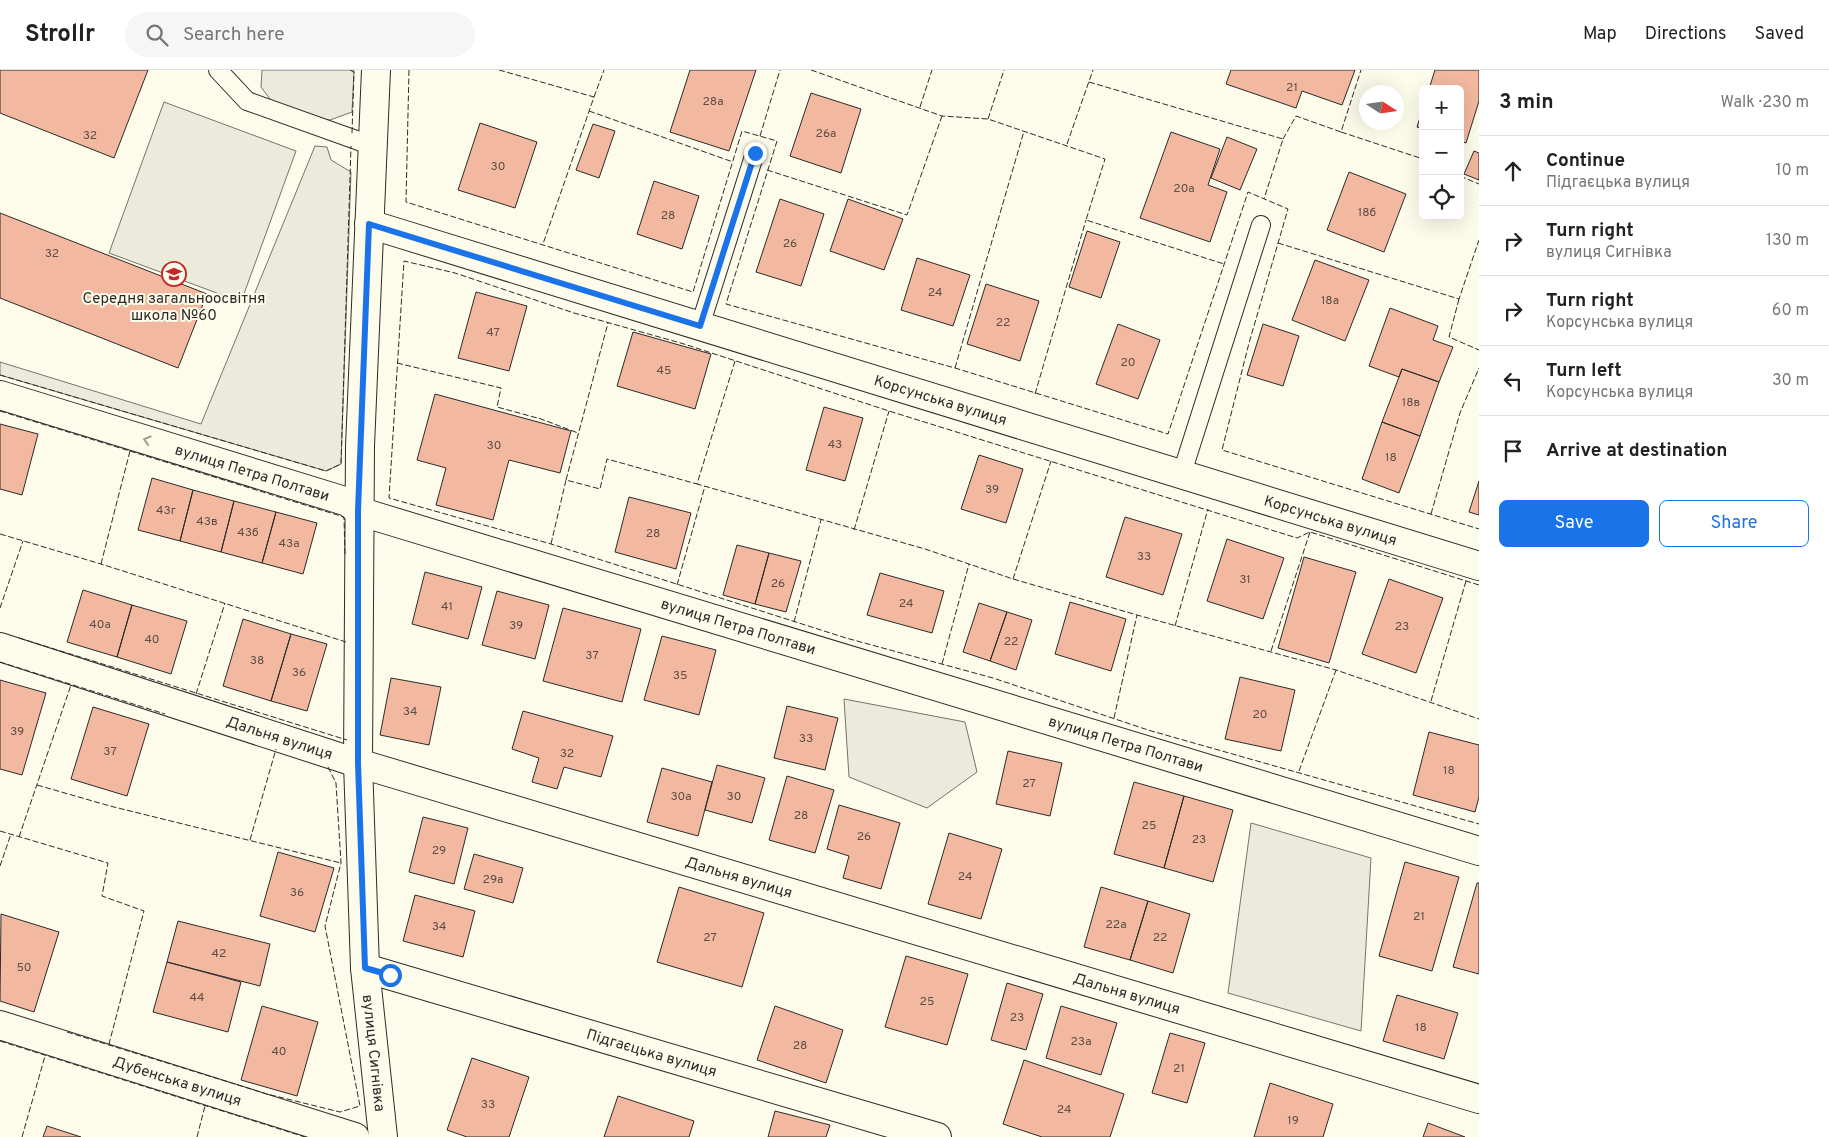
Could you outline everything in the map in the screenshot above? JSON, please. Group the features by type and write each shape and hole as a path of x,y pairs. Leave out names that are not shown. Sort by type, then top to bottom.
{"street":[{"name":"вулиця Сигнівка","path":"376,70 358,511 358,763 365,968 383,1137"},
{"name":"Корсунська вулиця","path":"369,224 1181,476 1479,566"},
{"name":"вулиця Петра Полтави","path":"0,395 348,502 358,511 1479,851"},
{"name":"Дальня вулиця","path":"0,647 358,763 1479,1099"},
{"name":"Підгаєцька вулиця","path":"365,968 937,1137"},
{"name":"Дубенська вулиця","path":"0,1025 355,1137"}],"lane":[{"path":"218,70 247,101 373,146"},
{"path":"700,326 755,153"},
{"path":"1181,476 1261,226"}],"shaded area":[{"path":"262,70 354,70 352,112 330,120 310,118 273,103 261,87"},
{"path":"164,102 296,151 241,302 109,253"},
{"path":"315,146 327,147 331,160 351,172 341,464 326,471 0,375 0,362 201,424"},
{"path":"844,699 965,722 977,772 927,808 849,777"},
{"path":"1251,823 1371,858 1361,1031 1228,993"}],"building":[{"path":"0,70 148,70 114,158 0,113"},
{"path":"690,70 756,70 729,151 670,132"},
{"path":"1231,70 1355,70 1342,105 1302,91 1296,108 1226,84"},
{"path":"1435,70 1479,70 1479,101 1466,143 1464,142 1464,85 1430,85"},
{"path":"811,93 861,109 841,173 790,156"},
{"path":"480,123 537,142 515,208 458,190"},
{"path":"593,124 615,131 599,178 576,170"},
{"path":"1171,132 1220,149 1208,185 1227,192 1210,242 1140,218"},
{"path":"1227,137 1257,149 1240,190 1211,178"},
{"path":"1474,151 1479,153 1479,180 1464,174"},
{"path":"1349,172 1406,194 1384,252 1327,230"},
{"path":"654,181 699,196 682,249 637,234"},
{"path":"780,199 824,214 801,286 756,272"},
{"path":"848,199 903,219 884,270 830,251"},
{"path":"0,213 207,294 178,368 0,298"},
{"path":"1087,231 1120,242 1101,298 1069,287"},
{"path":"917,258 970,275 953,326 901,310"},
{"path":"1315,260 1369,280 1345,341 1292,320"},
{"path":"986,284 1039,301 1020,361 967,344"},
{"path":"476,292 527,306 509,371 458,358"},
{"path":"1390,308 1438,326 1433,340 1453,347 1439,382 1402,369 1399,377 1369,366"},
{"path":"1118,324 1160,340 1138,399 1096,384"},
{"path":"1263,324 1299,336 1283,386 1247,375"},
{"path":"633,332 711,354 695,409 617,386"},
{"path":"1402,369 1439,382 1420,436 1382,422"},
{"path":"435,394 571,431 560,473 509,460 493,520 436,505 446,468 417,460"},
{"path":"824,407 863,418 845,481 806,470"},
{"path":"1382,422 1420,436 1399,493 1362,479"},
{"path":"0,424 38,434 22,495 0,489"},
{"path":"979,455 1023,469 1006,523 961,509"},
{"path":"152,478 193,490 180,541 138,530"},
{"path":"1479,481 1479,515 1469,512"},
{"path":"193,490 234,501 221,552 180,541"},
{"path":"629,497 691,513 676,569 615,552"},
{"path":"234,501 276,512 262,563 221,552"},
{"path":"276,512 317,523 303,574 262,563"},
{"path":"1125,517 1182,534 1163,595 1106,577"},
{"path":"1227,539 1284,558 1263,619 1207,601"},
{"path":"737,545 769,553 755,604 723,595"},
{"path":"769,553 801,561 786,612 755,604"},
{"path":"1304,557 1356,572 1329,663 1278,648"},
{"path":"425,572 482,587 468,639 412,624"},
{"path":"880,573 944,591 932,633 867,615"},
{"path":"1389,579 1443,598 1416,673 1362,654"},
{"path":"83,590 132,605 117,657 67,642"},
{"path":"497,591 549,605 535,659 482,645"},
{"path":"1070,602 1126,619 1111,671 1055,654"},
{"path":"979,603 1007,612 990,661 963,652"},
{"path":"132,605 187,621 171,674 117,657"},
{"path":"563,608 641,629 622,702 543,681"},
{"path":"1007,612 1032,620 1016,670 990,661"},
{"path":"243,619 291,634 271,701 223,686"},
{"path":"291,634 327,644 307,711 271,701"},
{"path":"662,636 716,650 699,715 644,700"},
{"path":"1240,677 1295,690 1281,751 1225,739"},
{"path":"391,678 441,687 429,745 380,735"},
{"path":"0,680 46,693 22,775 0,769"},
{"path":"787,706 838,718 825,770 774,758"},
{"path":"93,707 149,724 127,796 71,779"},
{"path":"523,711 613,736 601,777 564,767 557,789 532,782 539,758 512,749"},
{"path":"1429,732 1479,745 1479,797 1475,812 1413,795"},
{"path":"1008,751 1062,763 1050,816 996,804"},
{"path":"717,765 765,778 752,823 705,810"},
{"path":"662,768 712,782 698,836 647,822"},
{"path":"787,776 834,790 815,853 769,840"},
{"path":"1134,782 1184,796 1164,868 1114,854"},
{"path":"1184,796 1233,810 1213,882 1164,868"},
{"path":"839,805 900,823 881,889 843,878 849,856 827,849"},
{"path":"423,817 468,828 454,884 409,872"},
{"path":"949,833 1002,849 981,919 928,904"},
{"path":"278,852 334,868 315,932 260,916"},
{"path":"474,854 523,868 513,903 464,889"},
{"path":"1405,862 1459,877 1432,971 1379,956"},
{"path":"1477,883 1479,883 1479,974 1453,967"},
{"path":"679,887 764,913 742,987 657,962"},
{"path":"1101,887 1148,901 1130,960 1084,947"},
{"path":"415,895 475,911 463,957 403,941"},
{"path":"1148,901 1190,914 1173,973 1130,960"},
{"path":"1,914 59,932 34,1012 0,1001"},
{"path":"178,921 270,944 260,986 167,962"},
{"path":"906,956 968,974 947,1045 885,1027"},
{"path":"167,962 241,982 228,1032 153,1012"},
{"path":"1007,983 1043,994 1026,1050 991,1040"},
{"path":"1397,995 1458,1013 1444,1059 1383,1041"},
{"path":"262,1006 318,1022 297,1096 241,1080"},
{"path":"775,1006 843,1030 826,1083 757,1060"},
{"path":"1061,1006 1117,1023 1101,1075 1046,1058"},
{"path":"1170,1033 1205,1043 1187,1103 1152,1093"},
{"path":"472,1058 529,1077 509,1137 467,1137 447,1130"},
{"path":"1024,1060 1124,1094 1110,1137 1042,1137 1003,1124"},
{"path":"1270,1083 1333,1104 1323,1137 1254,1137"},
{"path":"618,1096 694,1121 689,1137 604,1137"},
{"path":"775,1111 830,1125 826,1137 768,1137"},
{"path":"1428,1123 1465,1137 1423,1137"},
{"path":"47,1126 81,1137 43,1137"}],"fence":[{"path":"350,70 354,72 352,133"},
{"path":"409,70 406,202 693,292 742,131 777,141 726,304 955,368 1168,434 1248,192 1288,209 1249,343 1222,450 1479,529"},
{"path":"499,70 594,97 543,244"},
{"path":"594,97 604,70"},
{"path":"760,136 780,70"},
{"path":"811,70 942,116 988,119 1105,159 1086,220 1224,264"},
{"path":"920,107 932,70"},
{"path":"988,119 1004,70"},
{"path":"1067,144 1093,70"},
{"path":"1283,139 1296,116 1341,132 1361,70"},
{"path":"1089,82 1283,139 1264,199"},
{"path":"589,111 733,162"},
{"path":"767,170 907,215 942,116"},
{"path":"955,368 1024,131"},
{"path":"1341,132 1419,158"},
{"path":"0,375 326,471 341,464 351,146"},
{"path":"1464,178 1479,184"},
{"path":"1035,394 1086,220"},
{"path":"1278,243 1459,299 1479,240"},
{"path":"1479,585 1310,532 1297,538 889,411 684,344 574,313 455,273 404,261 389,498 551,544 846,638 993,678 1148,730 1479,824"},
{"path":"1459,299 1449,337 1479,350"},
{"path":"566,480 608,323"},
{"path":"735,361 697,484 925,549 1013,579 1336,670 1479,719"},
{"path":"397,363 501,388 497,407 541,419 578,433"},
{"path":"1431,514 1460,413 1479,368"},
{"path":"0,411 344,517 345,555"},
{"path":"854,530 889,411"},
{"path":"101,564 130,451"},
{"path":"551,544 566,480 600,489 607,459 697,484"},
{"path":"1013,579 1051,461"},
{"path":"677,585 705,486"},
{"path":"1175,626 1208,509"},
{"path":"794,622 821,520"},
{"path":"1271,651 1310,532"},
{"path":"0,534 346,642"},
{"path":"0,608 23,541"},
{"path":"942,664 969,564"},
{"path":"1431,701 1466,581"},
{"path":"196,694 225,603"},
{"path":"1114,718 1137,615"},
{"path":"19,638 347,740"},
{"path":"0,662 165,714"},
{"path":"1299,771 1336,670"},
{"path":"19,837 71,685"},
{"path":"250,840 276,749"},
{"path":"67,1032 267,1094 340,1112 360,1106 325,926 341,863 336,783 327,765"},
{"path":"37,785 110,806 341,863"},
{"path":"0,831 108,863 102,896 144,911 109,1044"},
{"path":"0,866 11,834"},
{"path":"0,1041 305,1137"},
{"path":"22,1137 45,1056"},
{"path":"197,1137 205,1106"}],"place":[{"name":"Середня загальноосвітня школа №60","path":"174,274"}],"route":[{"path":"390,975 365,968 358,763 359,490 369,224 700,326 755,153"}]}
